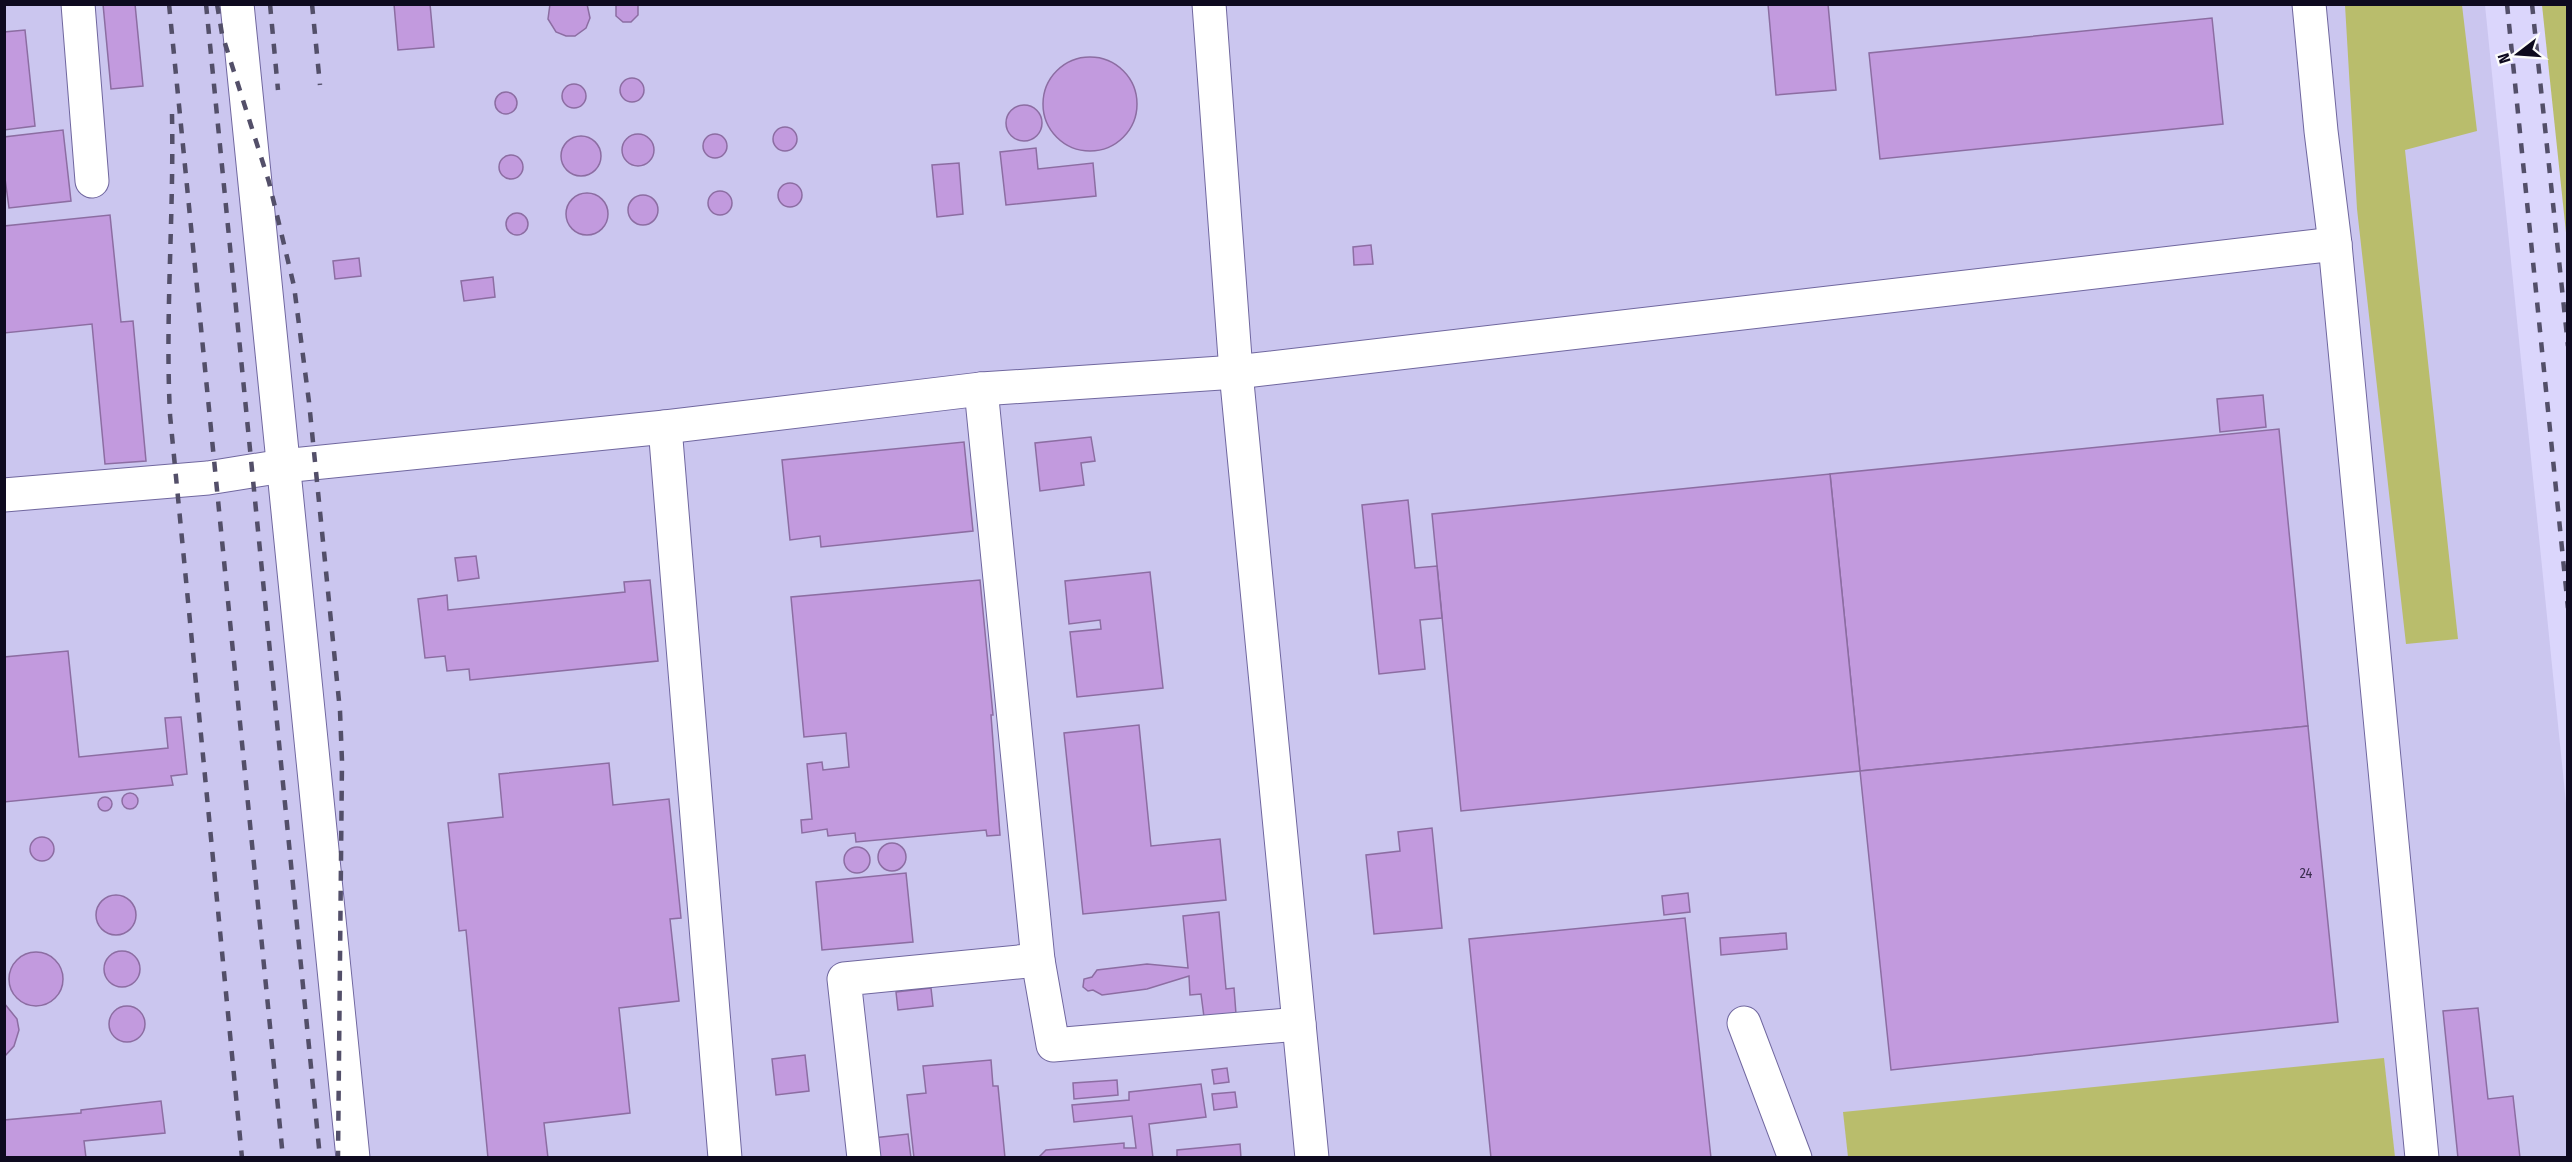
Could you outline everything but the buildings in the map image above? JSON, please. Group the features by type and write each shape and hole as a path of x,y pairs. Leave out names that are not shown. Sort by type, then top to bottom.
{"lane":[{"path":"78,4 92,181"},
{"path":"237,4 353,1158"},
{"path":"1209,4 1236,372 1312,1158"},
{"path":"2309,4 2335,244 2422,1158"},
{"path":"4,495 208,478 283,466 665,427 981,389 1236,372 2335,244"},
{"path":"981,389 1038,960 1053,1045 1299,1024"},
{"path":"665,427 725,1158"},
{"path":"864,1158 844,979 1038,960"},
{"path":"1744,1023 1795,1158"}],"shaded area":[{"path":"5,5 2485,5 2567,813 2567,1157 5,1158"}],"green space":[{"path":"2345,5 2462,5 2477,131 2405,150 2458,639 2406,644 2357,209"},
{"path":"2542,5 2567,5 2567,242"},
{"path":"2384,1058 2395,1157 1848,1157 1843,1112"}],"railway":[{"path":"169,4 283,1158"},
{"path":"206,4 320,1158"},
{"path":"217,4 222,34 269,182 294,286 309,402 340,711 342,761 338,1158"},
{"path":"270,4 278,90"},
{"path":"312,4 320,85"},
{"path":"2507,4 2568,608"},
{"path":"2532,4 2568,346"},
{"path":"172,114 168,340 170,415 242,1158"}]}
